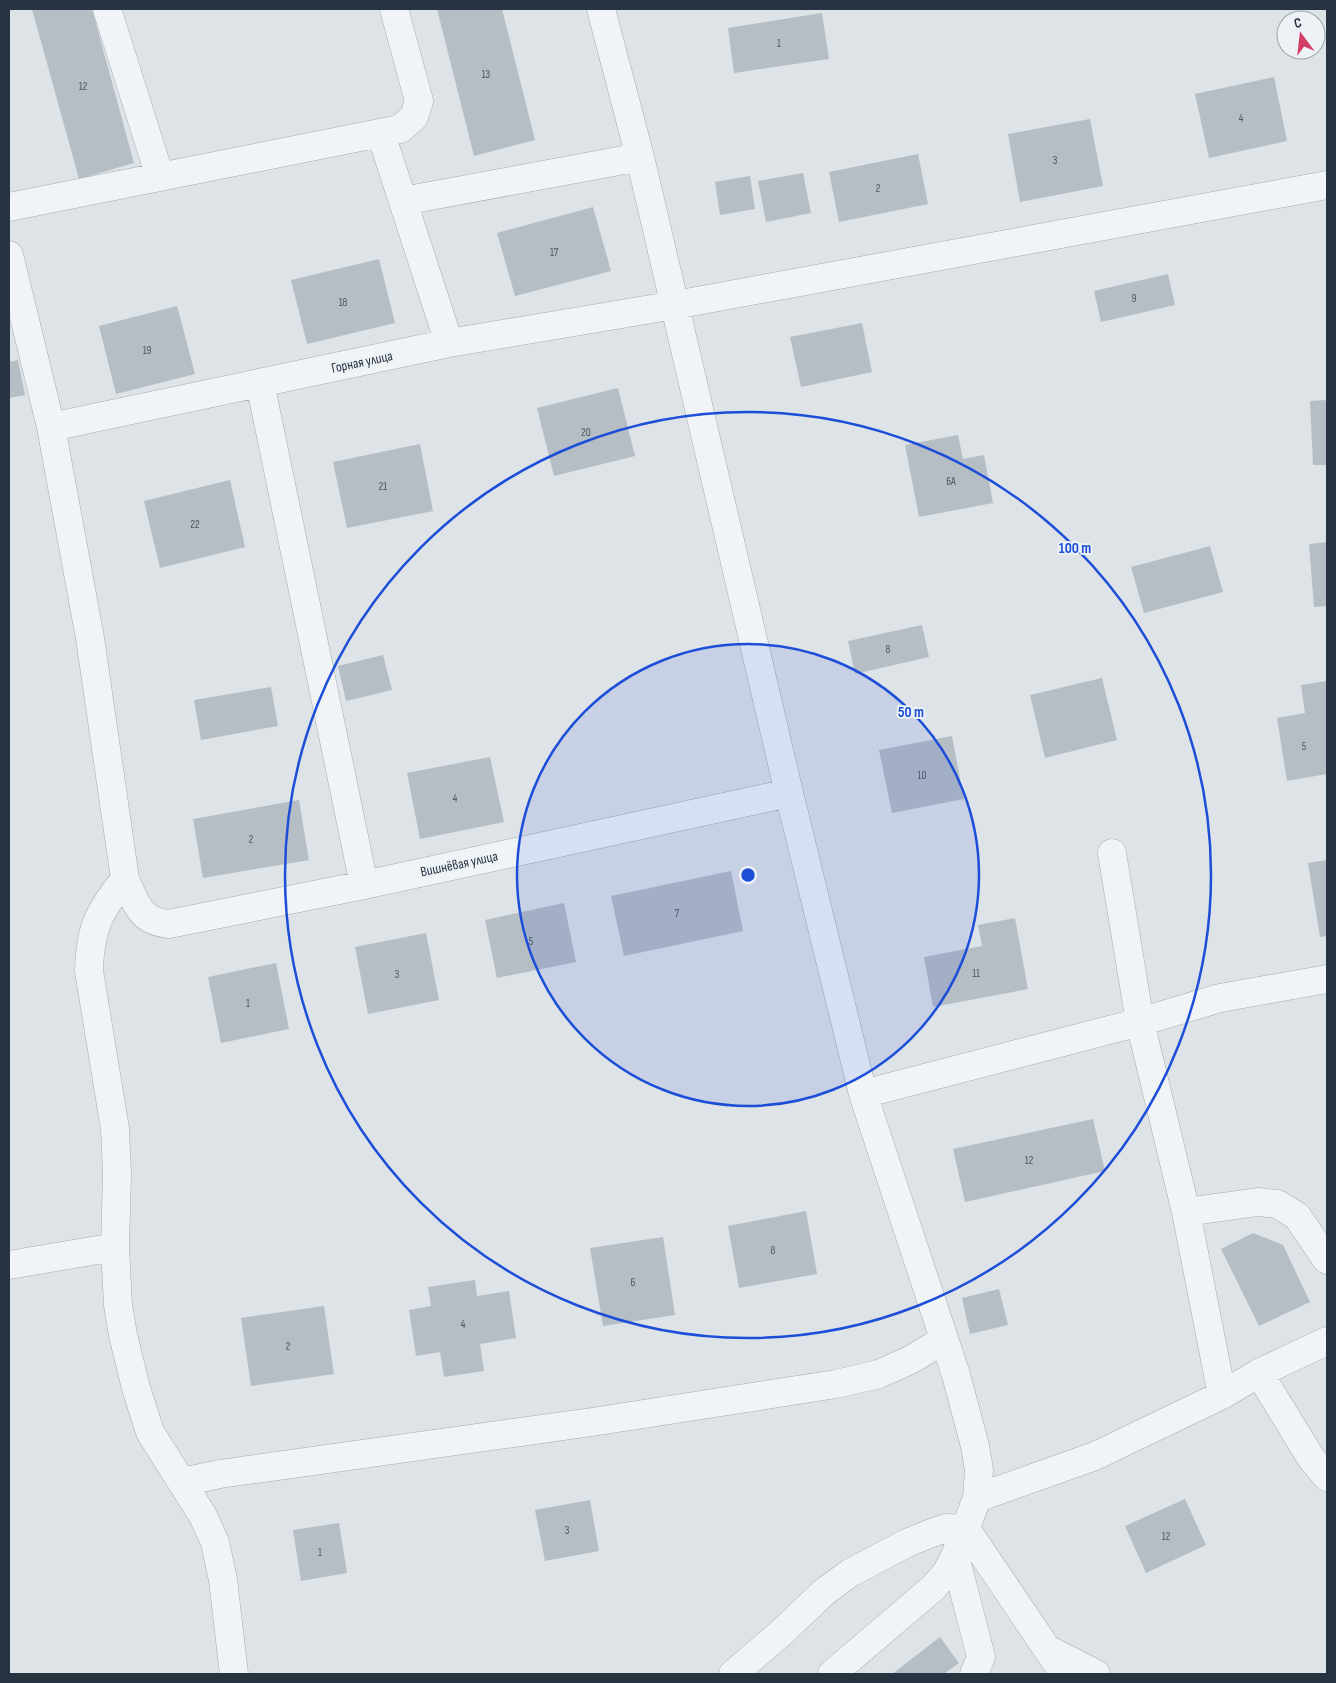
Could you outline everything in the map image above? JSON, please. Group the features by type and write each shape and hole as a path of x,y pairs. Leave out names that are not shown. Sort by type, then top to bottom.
{"street":[{"path":"107,9 160,177"},
{"path":"9,207 400,129 414,117 419,101 394,9"},
{"path":"601,9 640,157 789,793 863,1094 956,1375 975,1446 979,1470 977,1498 956,1556 946,1573 933,1588 832,1674"},
{"path":"381,134 449,343"},
{"path":"403,201 640,157"},
{"name":"Горная улица","path":"51,427 449,343 675,305 1327,185"},
{"path":"9,255 15,310 51,427 90,638 125,878 108,900 97,922 90,946 89,971 116,1129 115,1247 118,1306 136,1388 150,1432 203,1516 215,1542 223,1580 234,1674"},
{"path":"260,383 364,885"},
{"name":"Вишнёвая улица","path":"125,878 136,904 144,916 156,922 169,924 364,885 789,793"},
{"path":"1112,853 1140,1022 1186,1212 1222,1395"},
{"path":"863,1094 1140,1022 1220,998 1327,979"},
{"path":"1186,1212 1258,1202 1277,1204 1297,1216 1327,1260"},
{"path":"9,1265 115,1247"},
{"path":"182,1482 220,1474 592,1422 836,1384 879,1374 910,1360 944,1340"},
{"path":"977,1498 1095,1456 1222,1395 1259,1373 1327,1342"},
{"path":"1259,1373 1310,1458 1327,1477"},
{"path":"733,1674 781,1633 824,1592 850,1573 907,1543 946,1528 966,1530 1064,1674"},
{"path":"956,1556 981,1658 974,1674"},
{"path":"1048,1650 1096,1674"}],"building":[{"path":"32,9 92,9 134,163 79,179"},
{"path":"437,9 502,9 535,140 474,156"},
{"path":"822,13 829,59 734,73 728,28"},
{"path":"1274,77 1287,141 1209,158 1195,94"},
{"path":"1090,119 1103,186 1020,202 1008,134"},
{"path":"918,154 928,204 839,222 829,172"},
{"path":"803,173 811,213 766,222 758,181"},
{"path":"750,176 755,209 720,215 715,182"},
{"path":"593,207 611,271 515,296 497,233"},
{"path":"379,259 395,323 307,344 291,280"},
{"path":"1168,274 1175,305 1101,322 1094,291"},
{"path":"177,306 195,374 116,394 99,326"},
{"path":"862,323 872,372 801,387 790,337"},
{"path":"18,360 25,395 9,398 9,362"},
{"path":"618,388 635,456 554,476 537,408"},
{"path":"1327,400 1327,465 1313,465 1310,401"},
{"path":"958,435 963,459 984,455 993,503 919,517 905,445"},
{"path":"420,444 433,511 347,528 333,462"},
{"path":"230,480 245,547 160,568 144,501"},
{"path":"1327,542 1327,606 1314,607 1309,544"},
{"path":"1210,546 1223,592 1144,613 1131,567"},
{"path":"922,625 929,657 855,674 848,641"},
{"path":"383,655 392,690 346,701 338,666"},
{"path":"1102,678 1117,740 1045,758 1030,695"},
{"path":"1327,681 1327,774 1287,781 1277,718 1305,713 1301,685"},
{"path":"271,687 278,726 201,740 194,700"},
{"path":"952,736 964,799 892,813 879,750"},
{"path":"490,757 504,822 420,839 407,773"},
{"path":"299,800 309,860 203,878 193,819"},
{"path":"1327,860 1327,936 1320,937 1308,863"},
{"path":"731,871 743,931 624,956 611,896"},
{"path":"564,903 576,962 497,978 485,920"},
{"path":"1015,918 1028,989 933,1007 924,957 982,946 978,925"},
{"path":"426,933 439,1000 368,1014 355,947"},
{"path":"276,963 289,1029 221,1043 208,977"},
{"path":"1093,1119 1105,1171 965,1202 953,1149"},
{"path":"806,1211 817,1274 739,1288 728,1226"},
{"path":"1253,1233 1283,1245 1310,1302 1259,1326 1221,1249"},
{"path":"663,1237 675,1315 603,1326 590,1248"},
{"path":"475,1280 477,1296 509,1291 516,1338 480,1344 484,1371 444,1377 440,1352 416,1356 409,1310 431,1306 428,1287"},
{"path":"999,1289 1008,1325 970,1334 962,1298"},
{"path":"324,1306 334,1374 251,1386 241,1318"},
{"path":"1185,1499 1206,1545 1146,1573 1125,1526"},
{"path":"590,1500 599,1551 545,1561 535,1510"},
{"path":"339,1523 347,1573 301,1581 293,1530"},
{"path":"940,1637 959,1663 944,1674 892,1674"}]}
